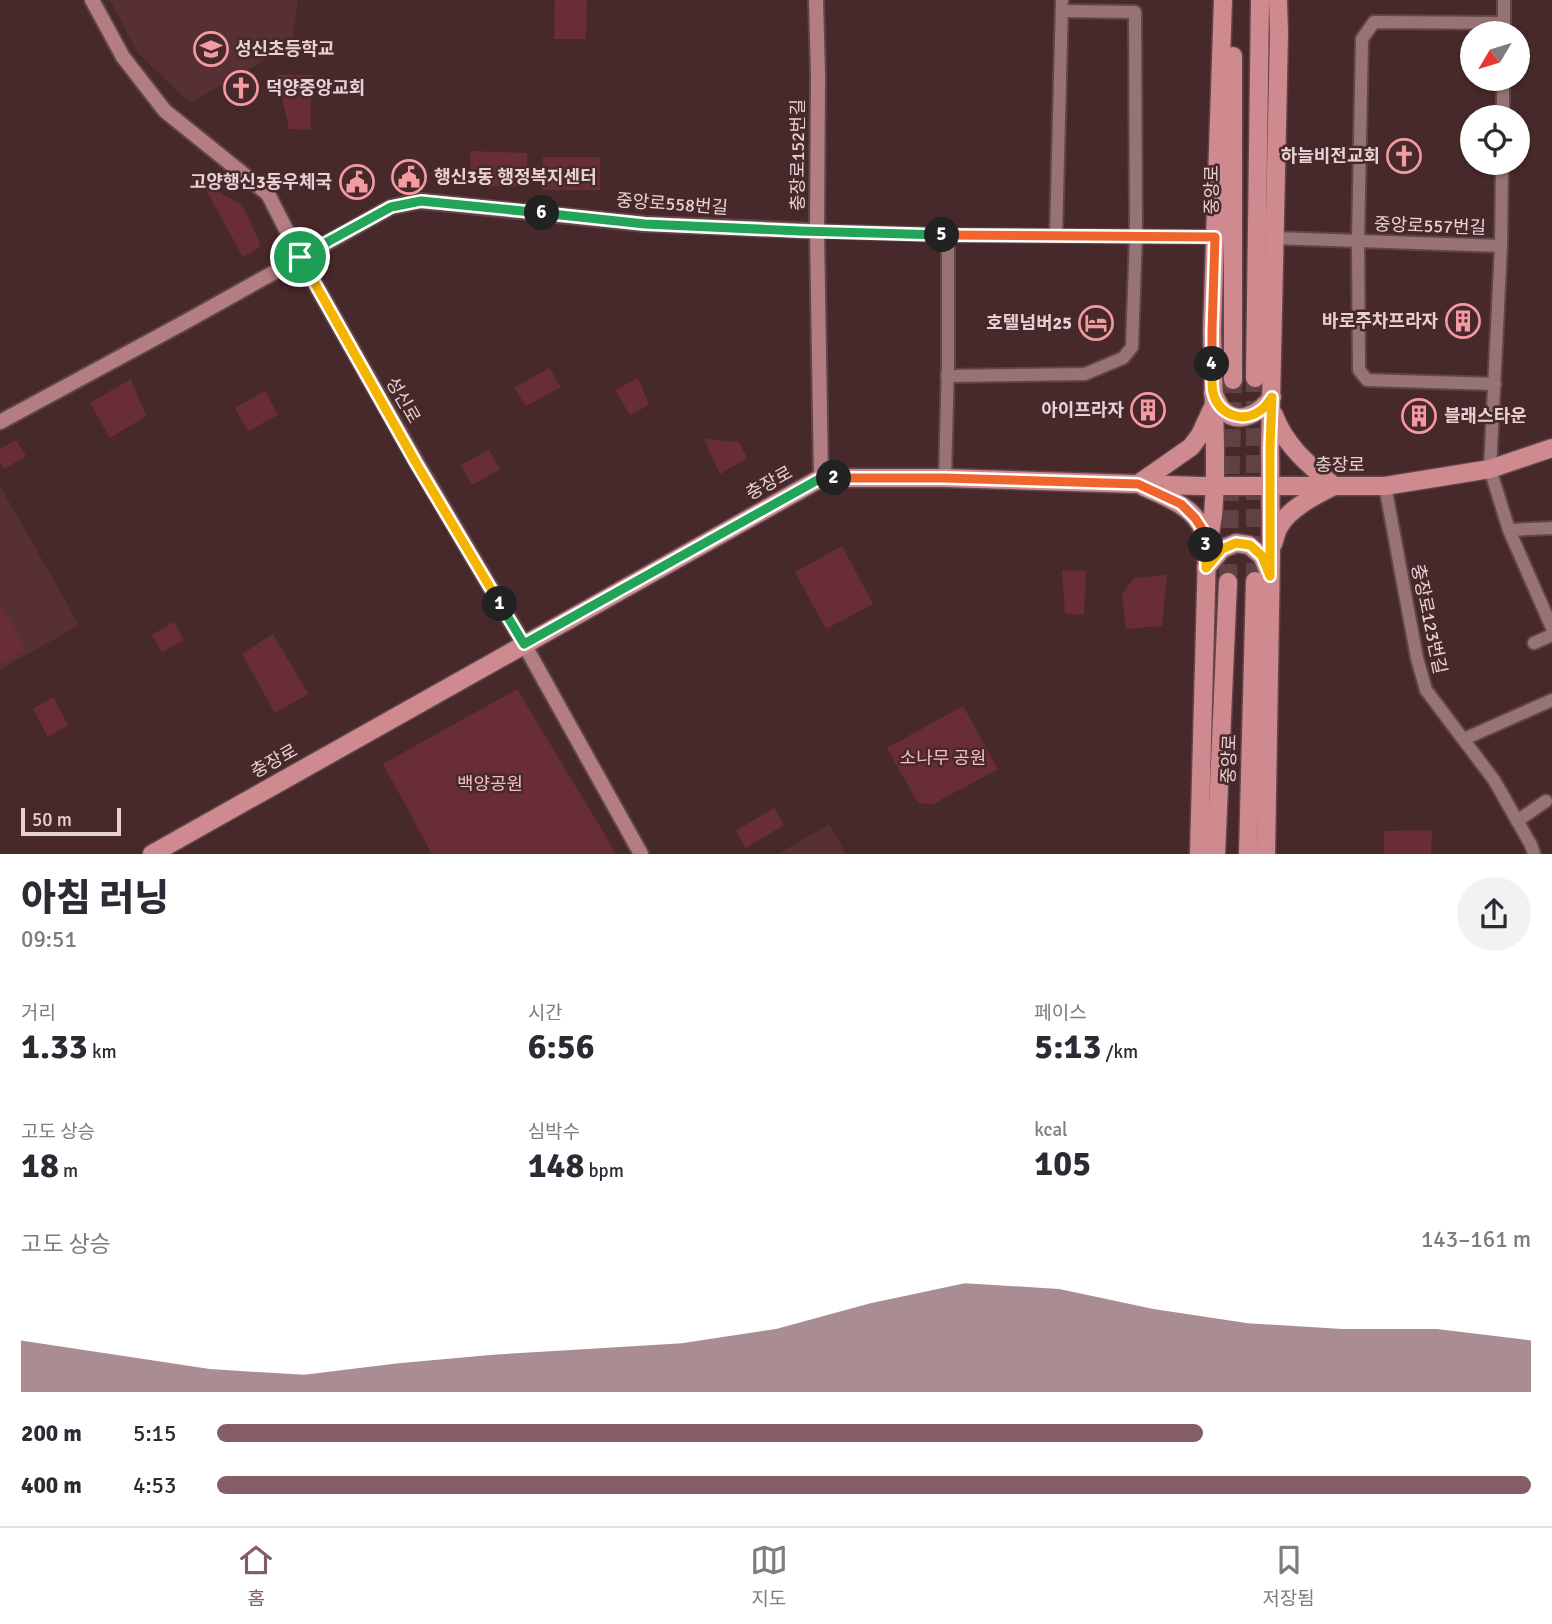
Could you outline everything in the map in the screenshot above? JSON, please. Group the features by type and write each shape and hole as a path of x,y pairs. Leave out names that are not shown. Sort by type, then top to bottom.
{"main road":[{"path":"1206,560 1215,486 1212,331 1223,0"},
{"name":"중앙로","path":"1233,0 1233,380"},
{"path":"1255,378 1259,0"},
{"path":"1271,552 1278,0"},
{"path":"1213,399 1222,410 1236,417 1251,416 1272,403"},
{"path":"1138,484 1191,447 1200,435 1213,399"},
{"path":"1263,578 1279,527 1288,516 1311,498 1334,486 1290,445 1279,429 1272,403"},
{"name":"충장로","path":"152,854 821,478 944,478 1270,487 1385,486 1490,469 1552,448"},
{"path":"1138,484 1181,504 1203,530 1206,560 1199,854"},
{"path":"1206,560 1236,543 1250,545 1262,556 1266,854"},
{"name":"중앙로","path":"1248,854 1263,578"},
{"name":"중앙로","path":"1216,854 1228,582"}],"street":[{"name":"성신로","path":"92,0 123,57 165,111 268,194 300,257 416,463 524,644 641,854"},
{"name":"충장로152번길","path":"816,0 821,478"},
{"path":"1504,0 1504,21"},
{"path":"947,376 1085,374 1122,358 1132,347 1136,235 1135,12 1062,5 1056,236"},
{"name":"중앙로557번길","path":"1460,26 1374,22 1362,39 1358,241 1359,370 1367,380 1495,384"},
{"path":"1502,175 1490,469 1509,530 1552,628"},
{"name":"중앙로558번길","path":"0,422 391,207 421,201 645,224 947,235 1215,237"},
{"path":"944,478 947,235"},
{"name":"중앙로557번길","path":"1275,238 1501,246"},
{"name":"충장로123번길","path":"1385,486 1417,658 1426,690 1494,780 1534,854"},
{"path":"1509,530 1552,528"},
{"path":"1534,643 1552,635"},
{"path":"1464,739 1552,700"},
{"path":"1517,821 1546,801"}],"shaded area":[{"name":"성신초등학교","path":"110,0 298,0 292,45 190,103 138,53"},
{"path":"0,486 79,625 0,670"},
{"path":"829,824 846,854 778,854"}],"green space":[{"path":"555,0 587,0 586,39 554,39"},
{"path":"277,75 311,75 311,130 289,129"},
{"path":"470,151 527,153 527,187 471,185"},
{"path":"543,157 600,157 600,190 542,190"},
{"path":"201,181 243,206 261,246 243,257"},
{"path":"549,368 561,387 526,406 514,388"},
{"path":"638,378 649,405 630,415 615,390"},
{"path":"131,379 146,416 110,438 90,403"},
{"path":"265,391 278,415 248,431 235,408"},
{"path":"704,439 739,442 747,458 720,474"},
{"path":"16,440 26,456 4,469 0,463 0,449"},
{"path":"489,450 500,469 472,485 461,465"},
{"path":"842,546 873,604 826,629 795,572"},
{"path":"1062,570 1086,571 1084,615 1065,613"},
{"path":"1167,575 1162,626 1126,629 1122,594 1134,578"},
{"path":"0,603 26,650 0,665"},
{"path":"174,622 184,640 162,652 152,635"},
{"path":"273,634 308,694 275,713 242,654"},
{"name":"백양공원","path":"517,689 616,854 432,854 383,764"},
{"path":"53,697 68,725 48,737 33,709"},
{"name":"소나무 공원","path":"963,706 998,769 933,804 918,803 887,748"},
{"path":"774,808 784,825 746,848 736,831"},
{"path":"1432,830 1431,854 1384,854 1384,831"}],"tunnel":[{"path":"1255,378 1255,581"},
{"path":"1228,582 1233,380"}],"place":[{"name":"성신초등학교","path":"211,49"},
{"name":"덕양중앙교회","path":"241,88"},
{"name":"하늘비전교회","path":"1404,156"},
{"name":"행신3동 행정복지센터","path":"409,177"},
{"name":"고양행신3동우체국","path":"357,182"},
{"name":"바로주차프라자","path":"1463,321"},
{"name":"호텔넘버25","path":"1096,323"},
{"name":"아이프라자","path":"1148,410"},
{"name":"블래스타운","path":"1419,416"}],"route":[{"path":"421,201 645,224 947,235 1215,237 1213,393 1222,410 1236,417 1251,416 1263,409 1272,397 1270,576 1262,556 1250,545 1236,543 1222,549 1206,568 1207,552 1203,530 1195,518 1181,504 1138,484 944,478 821,478 524,644 416,463 300,257 391,207 421,201"}]}
